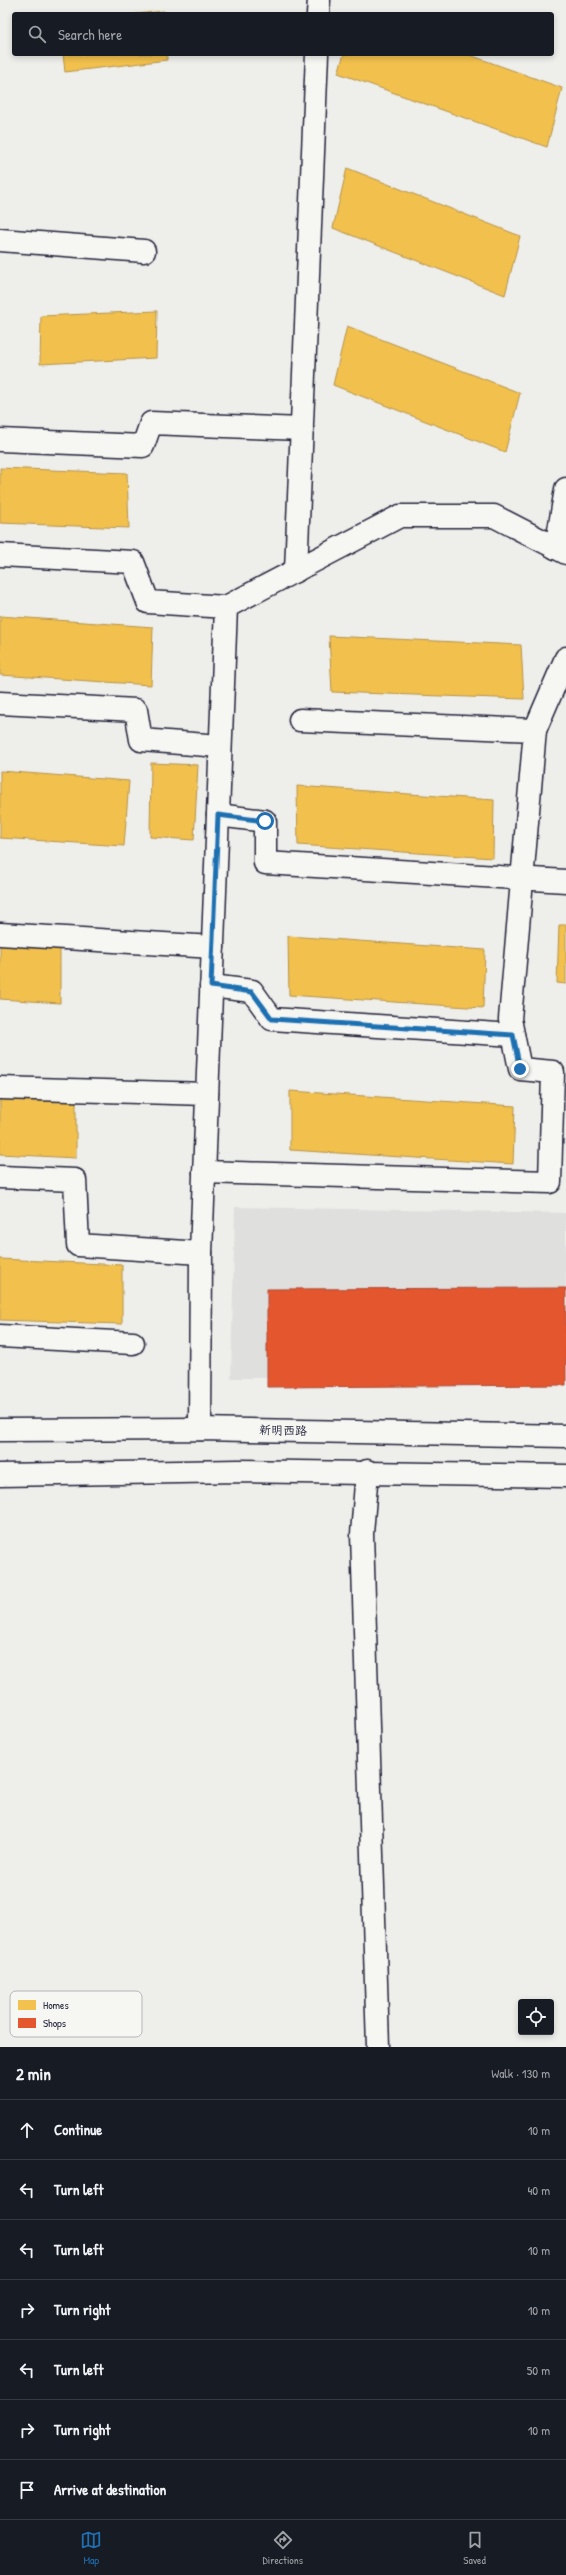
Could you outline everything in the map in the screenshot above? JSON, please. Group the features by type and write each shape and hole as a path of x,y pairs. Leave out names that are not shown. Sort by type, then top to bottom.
{"street":[{"path":"318,12 319,0"},
{"path":"296,572 317,56"},
{"path":"0,240 144,251"},
{"path":"0,440 143,446 151,423 302,429"},
{"path":"0,555 133,562 148,602 226,607 296,572 400,516 494,516 561,551 566,489"},
{"path":"200,1429 201,1253 226,607"},
{"path":"204,1172 550,1182 553,1072 520,1069 510,1019 535,730 566,658"},
{"path":"0,703 136,710 141,740 220,746"},
{"path":"300,720 535,730"},
{"path":"218,815 265,821 265,863 566,881"},
{"path":"0,934 212,947"},
{"path":"211,986 252,992 272,1019 513,1035"},
{"path":"0,1088 207,1094"},
{"path":"0,1177 75,1180 78,1245 201,1253"},
{"path":"0,1336 133,1343"},
{"name":"新明西路","path":"0,1430 200,1429 566,1436"},
{"path":"0,1475 238,1471 566,1476"},
{"path":"367,1472 362,1534 378,2047"}],"shaded area":[{"path":"235,1207 566,1213 566,1379 231,1378"}],"building: Homes":[{"path":"63,56 167,56 167,60 65,72"},
{"path":"343,56 473,56 562,88 547,147 338,73"},
{"path":"347,168 520,236 505,295 333,228"},
{"path":"157,311 156,358 40,364 41,316"},
{"path":"347,326 520,393 505,452 333,385"},
{"path":"0,468 127,473 129,528 0,523"},
{"path":"0,616 153,627 151,685 0,675"},
{"path":"329,636 521,645 524,699 332,692"},
{"path":"151,763 198,765 194,840 150,837"},
{"path":"0,771 129,781 124,846 0,838"},
{"path":"297,786 494,800 493,858 298,845"},
{"path":"559,925 566,925 566,984 557,983"},
{"path":"288,936 485,950 483,1008 289,995"},
{"path":"0,940 60,944 60,1003 0,999"},
{"path":"290,1091 515,1106 513,1164 290,1150"},
{"path":"0,1095 76,1099 76,1158 0,1154"},
{"path":"0,1259 122,1265 122,1324 0,1320"}],"building: Shops":[{"path":"566,1288 566,1385 267,1387 267,1289"}],"route":[{"path":"265,821 218,815 211,986 252,992 272,1019 513,1035 520,1069"}]}
